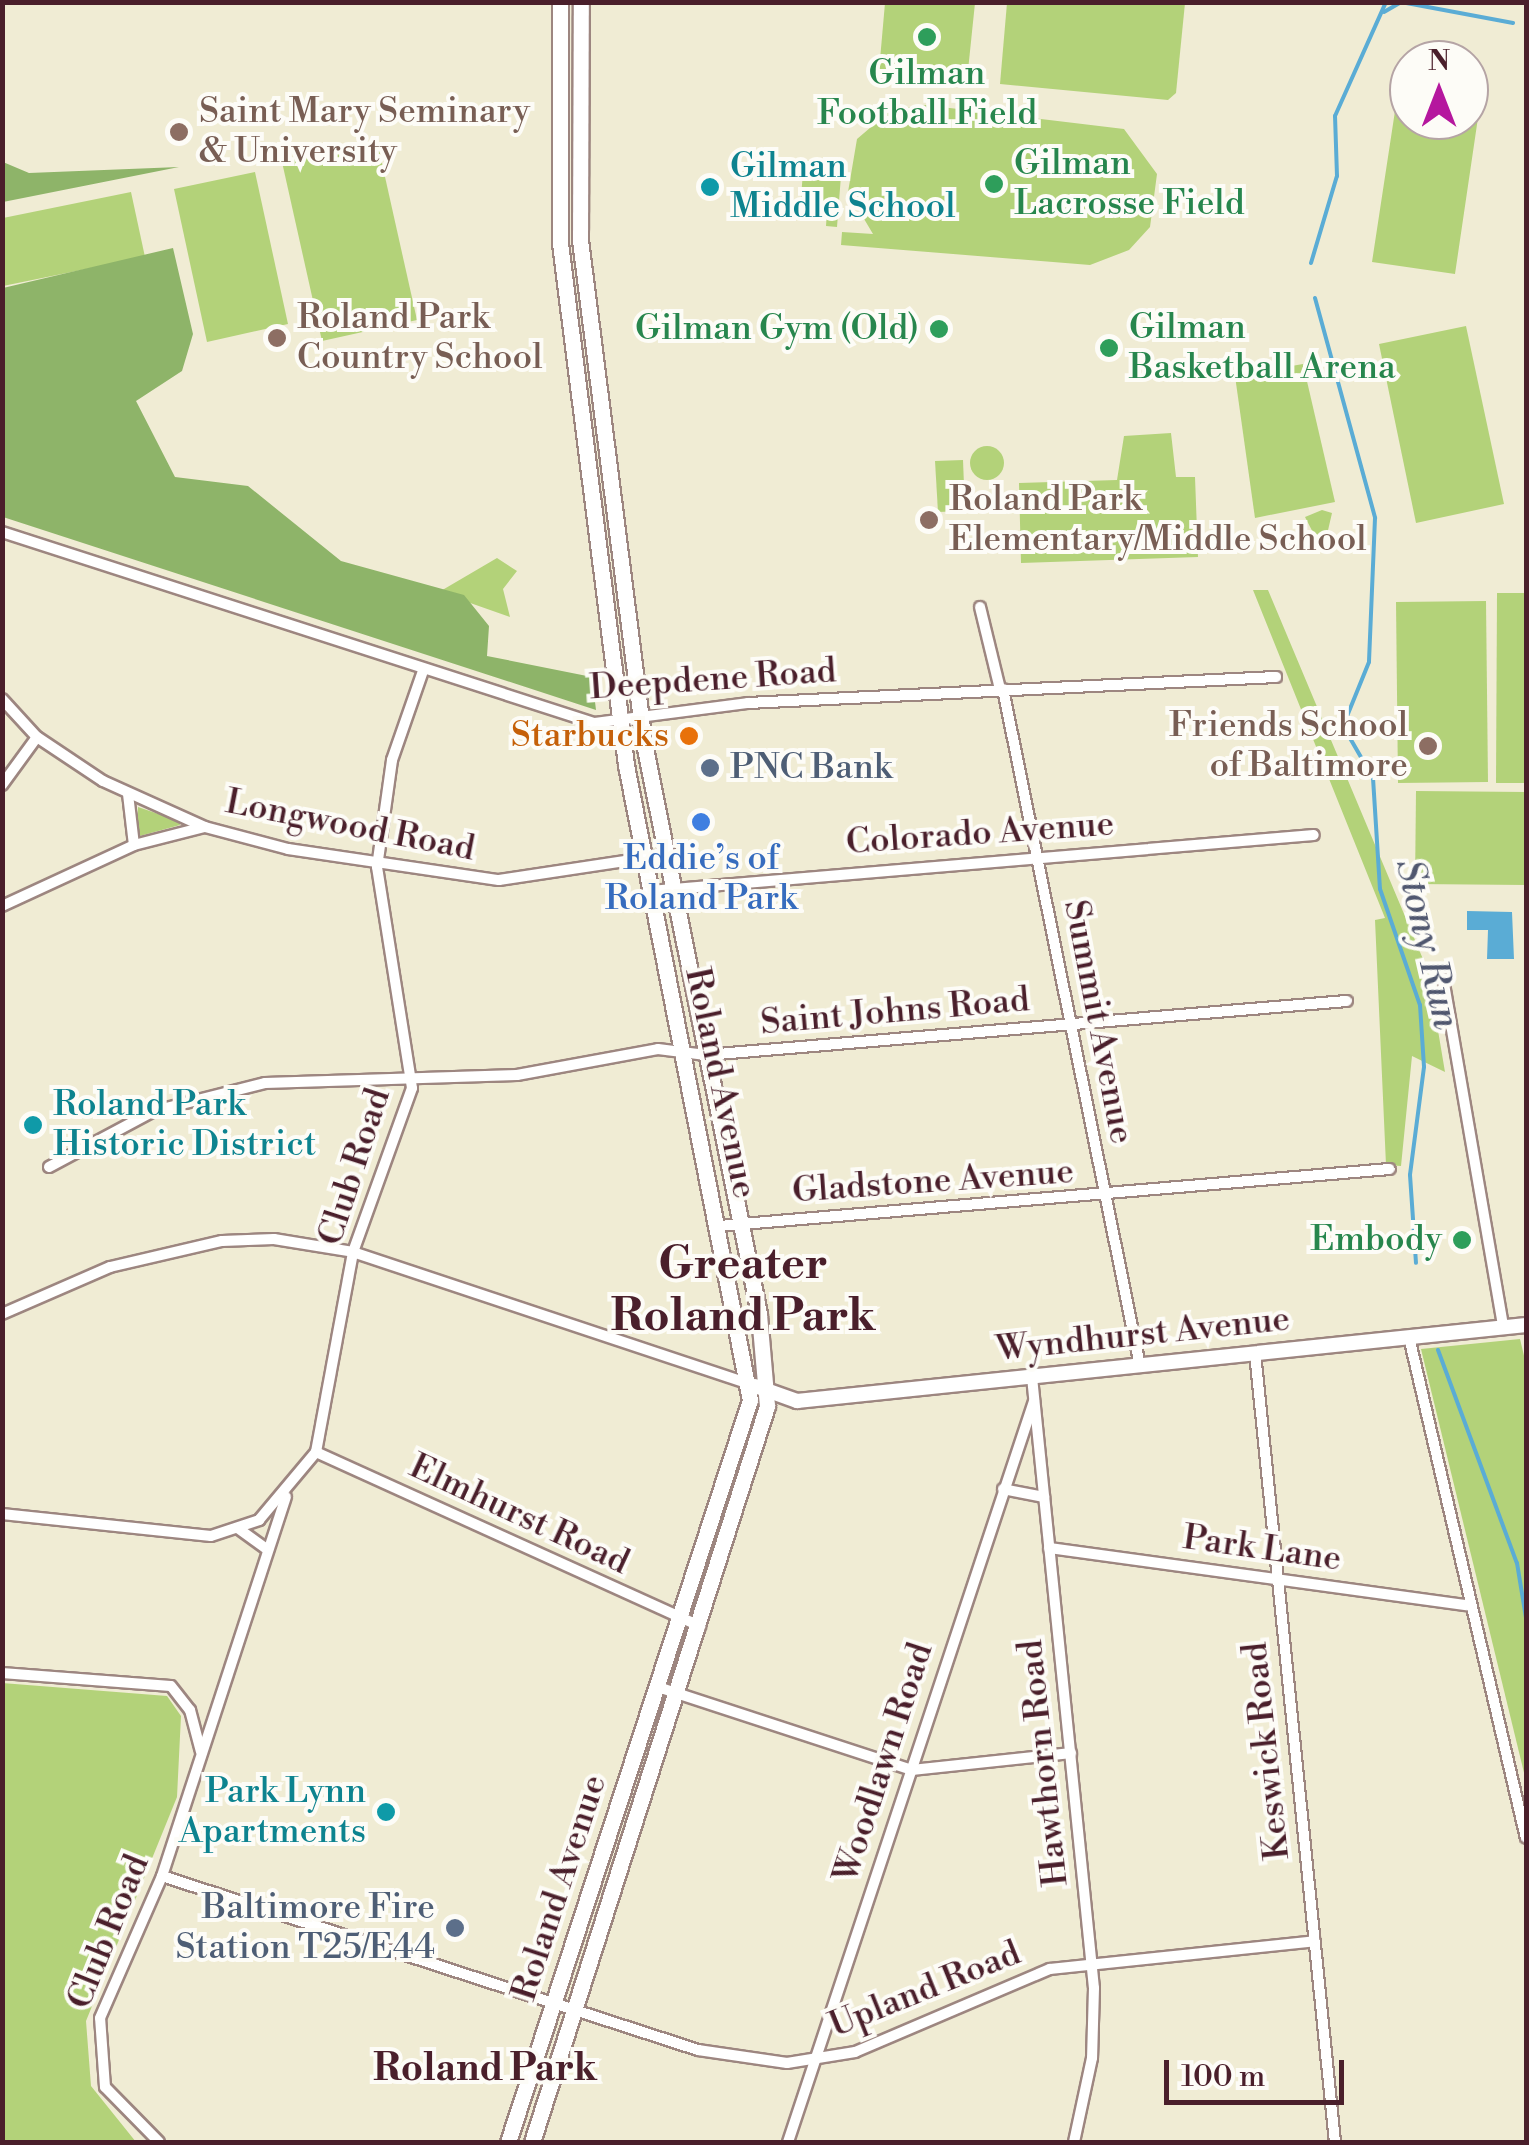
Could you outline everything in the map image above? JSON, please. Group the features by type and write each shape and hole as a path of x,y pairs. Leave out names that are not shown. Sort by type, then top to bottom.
{"main road":[{"name":"Roland Avenue","path":"508,2142 658,1687 750,1384 642,859 620,719 560,242 560,2"},
{"name":"Roland Avenue","path":"532,2142 759,1448 767,1390 741,1224 665,854 641,716 580,240 581,2"}],"street":[{"name":"Deepdene Road","path":"2,532 594,724 641,716 1002,689 1276,677"},
{"name":"Summit Avenue","path":"980,607 1002,689 1140,1366"},
{"name":"Club Road","path":"159,2142 115,2104 97,2043 162,1876 266,1548 286,1497 316,1452 353,1252 413,1077 377,867 392,760 423,671"},
{"name":"Longwood Road","path":"2,699 37,738 128,794 205,827 377,867 498,880 665,854"},
{"path":"2,785 37,738"},
{"path":"128,794 134,845"},
{"path":"2,906 134,845 205,827"},
{"name":"Colorado Avenue","path":"650,891 672,886 1314,835"},
{"path":"1442,978 1503,1327"},
{"name":"Saint Johns Road","path":"48,1167 186,1101 289,1080 517,1075 683,1050 706,1055 1347,1001"},
{"name":"Gladstone Avenue","path":"719,1226 1390,1169"},
{"path":"2,1314 110,1267 222,1241 353,1252 750,1384"},
{"name":"Wyndhurst Avenue","path":"750,1384 798,1401 1526,1325"},
{"path":"1409,1337 1468,1605 1526,1838"},
{"name":"Keswick Road","path":"1255,1353 1335,2142"},
{"name":"Hawthorn Road","path":"1032,1377 1092,1962 1092,2058 1074,2142"},
{"name":"Woodlawn Road","path":"788,2142 1034,1401"},
{"name":"Elmhurst Road","path":"316,1452 700,1626"},
{"path":"1002,1489 1044,1497"},
{"name":"Club Road","path":"238,1528 286,1497"},
{"path":"2,1514 174,1538 238,1528 266,1548"},
{"name":"Park Lane","path":"1050,1548 1468,1605"},
{"path":"2,1673 165,1684 190,1710 202,1756"},
{"path":"658,1687 912,1770 1071,1753"},
{"path":"190,1710 216,1712"},
{"name":"Upland Road","path":"162,1876 698,2050 814,2063 1002,1985 1092,1962 1315,1940"}],"green space":[{"name":"Gilman Football Field","path":"885,3 975,3 967,80 879,71"},
{"path":"1007,3 1185,3 1176,93 1168,100 1000,84"},
{"path":"925,105 1124,129 1157,174 1150,227 1129,250 1090,265 841,245 842,232 873,234 848,192 857,139 891,110"},
{"path":"1391,140 1475,140 1455,274 1372,262"},
{"path":"377,141 417,320 322,341 282,162"},
{"path":"804,160 842,163 837,227 826,226 827,211 800,209"},
{"path":"3,162 29,173 179,167 3,202"},
{"path":"255,172 288,324 207,342 174,189"},
{"path":"131,192 145,257 3,286 3,218"},
{"path":"173,248 193,334 182,371 136,401 175,477 248,486 341,561 464,595 489,626 487,656 592,677 596,710 3,517 3,288"},
{"path":"1466,326 1504,504 1416,523 1379,344"},
{"path":"1303,364 1335,502 1255,518 1235,376"},
{"path":"1171,433 1176,477 1195,477 1198,557 1021,563 1019,483 1117,480 1124,436"},
{"path":"987,446 999,451 1004,463 999,475 987,480 975,475 970,463 975,451"},
{"path":"963,460 965,511 938,512 935,461"},
{"path":"1322,510 1332,513 1323,552 1305,517"},
{"path":"497,558 517,571 503,589 510,617 439,592"},
{"path":"1253,590 1268,590 1428,971 1445,1072 1412,1056 1401,1166 1386,1165 1375,920 1385,918"},
{"path":"1497,593 1526,593 1526,783 1496,783"},
{"path":"1486,601 1488,782 1398,783 1396,602"},
{"path":"1416,791 1526,792 1526,885 1415,884"},
{"path":"138,807 179,821 180,825 136,837"},
{"path":"1520,1339 1526,1364 1526,1781 1421,1349"},
{"path":"2,1683 167,1696 181,1716 177,1797 86,2021 91,2086 136,2142 3,2142"}],"water":[{"path":"1467,911 1512,912 1514,959 1487,959 1488,930 1467,930"}],"waterway":[{"name":"Stony Run","path":"1311,263 1337,176 1335,116 1386,2"},
{"path":"1401,2 1513,23"},
{"path":"1384,12 1401,2"},
{"name":"Stony Run","path":"1315,298 1375,518 1369,662 1343,726 1373,778 1380,889 1420,1005 1424,1067 1410,1175 1416,1263"},
{"name":"Stony Run","path":"1438,1350 1517,1563 1526,1618"},
{"name":"Stony Run","path":"1526,1700 1526,1718"}],"place":[{"name":"Gilman Football Field","path":"927,37"},
{"name":"Saint Mary Seminary & University","path":"179,132"},
{"name":"Gilman Lacrosse Field","path":"994,184"},
{"name":"Gilman Middle School","path":"710,187"},
{"name":"Gilman Gym (Old)","path":"939,329"},
{"name":"Roland Park Country School","path":"277,338"},
{"name":"Gilman Basketball Arena","path":"1109,348"},
{"name":"Roland Park Elementary/Middle School","path":"929,520"},
{"name":"Starbucks","path":"689,736"},
{"name":"Friends School of Baltimore","path":"1428,746"},
{"name":"PNC Bank","path":"710,768"},
{"name":"Eddie’s of Roland Park","path":"701,822"},
{"name":"Roland Park Historic District","path":"33,1125"},
{"name":"Embody","path":"1462,1240"},
{"name":"Park Lynn Apartments","path":"386,1812"},
{"name":"Baltimore Fire Station T25/E44","path":"455,1928"}],"district":[{"name":"Greater Roland Park","path":"743,1291"},
{"name":"Roland Park","path":"485,2069"}]}
